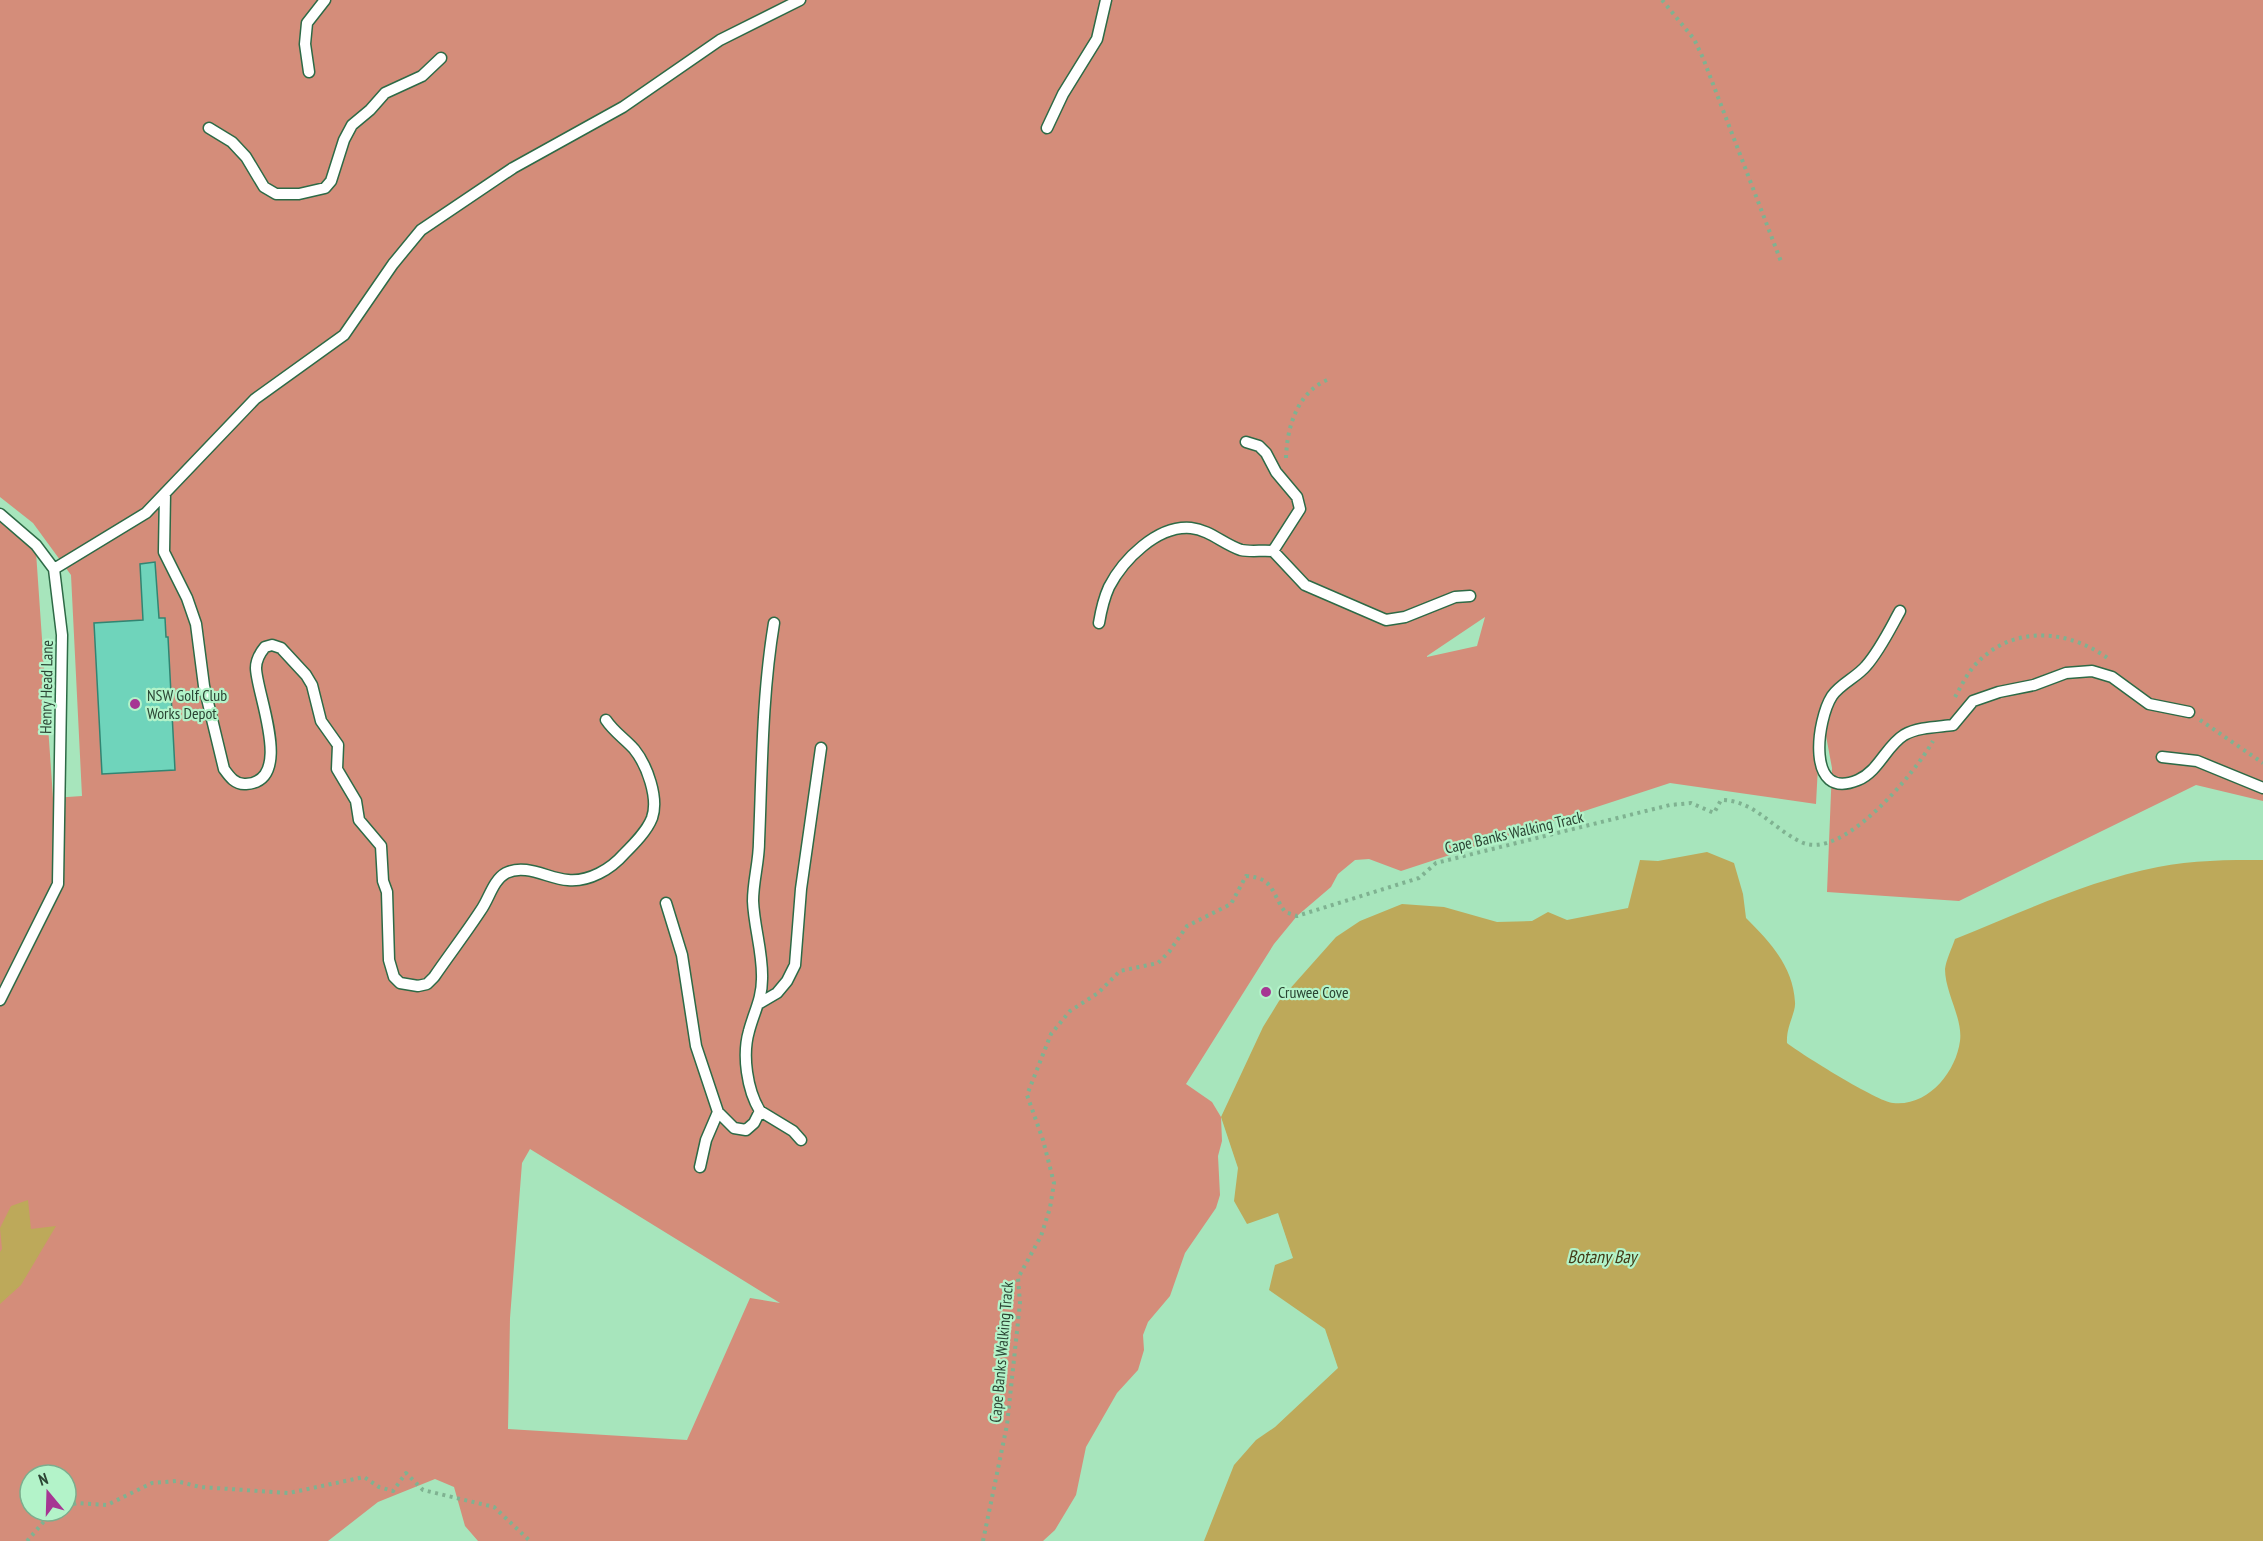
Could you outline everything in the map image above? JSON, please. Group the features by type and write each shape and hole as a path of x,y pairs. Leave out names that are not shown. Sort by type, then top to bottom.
{"lane":[{"path":"309,72 306,29 309,18 325,0"},
{"path":"54,569 146,513 255,399 344,334 393,264 421,230 513,168 623,107 720,40 800,0"},
{"path":"1047,128 1063,94 1097,39 1106,0"},
{"path":"209,128 232,142 246,157 264,187 276,194 299,194 325,188 332,181 344,140 352,125 385,93 422,76 441,58"},
{"path":"1246,442 1259,446 1266,453 1282,479 1297,497 1300,509 1273,551"},
{"path":"165,493 164,552 188,598 196,624 204,686 224,769 231,779 246,784 255,782 267,769 270,758 269,730 256,664 265,647 280,648 306,675 312,685 317,712 338,746 337,769 356,801 359,820 381,846 383,881 387,892 389,960 394,977 400,983 418,986 427,984 434,977 481,910 500,878 506,873 515,870 527,871 567,880 580,880 603,871 618,861 645,829 652,818 654,807 649,777 634,749 615,734 606,720"},
{"name":"Henry Head Lane","path":"0,514 36,545 54,569 62,635 58,884 0,999"},
{"path":"1099,622 1109,588 1120,572 1156,537 1168,531 1189,528 1205,531 1242,550 1273,551 1305,585 1386,620 1415,614 1455,597 1470,596"},
{"path":"1900,611 1868,665 1833,693 1828,702 1822,735 1821,770 1828,780 1839,783 1858,780 1875,767 1903,736 1917,730 1953,725 1973,701 1998,692 2034,685 2066,673 2092,671 2112,677 2149,704 2189,712"},
{"path":"774,623 765,713 759,853 753,903 762,977 760,1003 748,1033 746,1069 755,1103 760,1111 793,1131 801,1140"},
{"path":"760,1003 777,993 788,981 795,965 801,889 821,748"},
{"path":"2162,757 2197,761 2263,788"},
{"path":"666,903 682,956 696,1046 718,1112 734,1128 746,1130 754,1123 760,1111"},
{"path":"700,1167 706,1140 718,1112"}],"path":[{"path":"1662,0 1694,39 1703,58 1782,264"},
{"path":"1282,479 1286,467 1288,430 1308,392 1328,380"},
{"path":"1952,702 1977,662 1989,652 2026,636 2047,634 2064,637 2082,643 2112,660"},
{"path":"2189,712 2263,763"},
{"name":"Cape Banks Walking Track","path":"983,1541 1007,1425 1020,1303 1018,1278 1041,1236 1050,1208 1054,1183 1043,1140 1027,1095 1051,1034 1070,1011 1098,993 1120,971 1158,963 1169,952 1187,926 1231,904 1246,876 1260,877 1270,884 1286,912 1297,916 1419,878 1436,863 1670,804 1691,803 1714,813 1721,800 1737,800 1803,844 1825,845 1856,827 1879,808 1923,758 1940,727"},
{"path":"78,1503 107,1505 152,1483 176,1481 200,1487 289,1493 364,1477 393,1491 406,1473 423,1490 494,1507 531,1541"},
{"path":"27,1541 43,1523"}],"shaded area":[{"path":"0,0 2263,0 2263,801 2196,785 1959,901 1827,892 1832,768 1821,709 1816,804 1670,783 1401,871 1369,859 1355,860 1338,874 1331,887 1297,916 1274,944 1186,1084 1212,1102 1221,1117 1222,1141 1218,1156 1220,1195 1216,1208 1185,1253 1170,1296 1148,1322 1143,1335 1144,1350 1138,1370 1117,1393 1086,1447 1076,1495 1055,1530 1043,1541 478,1541 465,1526 454,1487 435,1479 378,1502 328,1541 0,1541 0,520 36,552 53,798 82,796 71,575 33,523 0,497","holes":["1485,617 1477,646 1427,657","530,1149 780,1303 750,1298 687,1440 508,1429 510,1318 522,1163"]}],"water":[{"name":"Botany Bay","path":"1707,852 1734,863 1743,894 1746,918 1772,946 1790,977 1795,1006 1787,1043 1823,1067 1885,1101 1893,1103 1906,1103 1929,1093 1938,1085 1953,1064 1960,1041 1960,1032 1945,969 1955,939 2055,898 2132,873 2184,863 2263,860 2263,1541 1204,1541 1234,1465 1256,1440 1275,1427 1338,1368 1325,1329 1269,1290 1275,1265 1293,1258 1278,1213 1247,1224 1234,1201 1238,1168 1221,1117 1263,1027 1279,1001 1336,937 1360,921 1402,904 1444,907 1497,922 1532,921 1548,912 1567,920 1628,908 1640,860 1658,861"},
{"path":"28,1200 31,1229 56,1226 21,1285 0,1304 0,1252 2,1249 0,1228 11,1206"}],"building":[{"name":"NSW Golf Club Works Depot","path":"155,562 159,618 165,618 166,637 168,637 175,770 102,774 94,623 143,620 140,564"}],"place":[{"name":"NSW Golf Club Works Depot","path":"135,704"},
{"name":"Cruwee Cove","path":"1266,992"}]}
